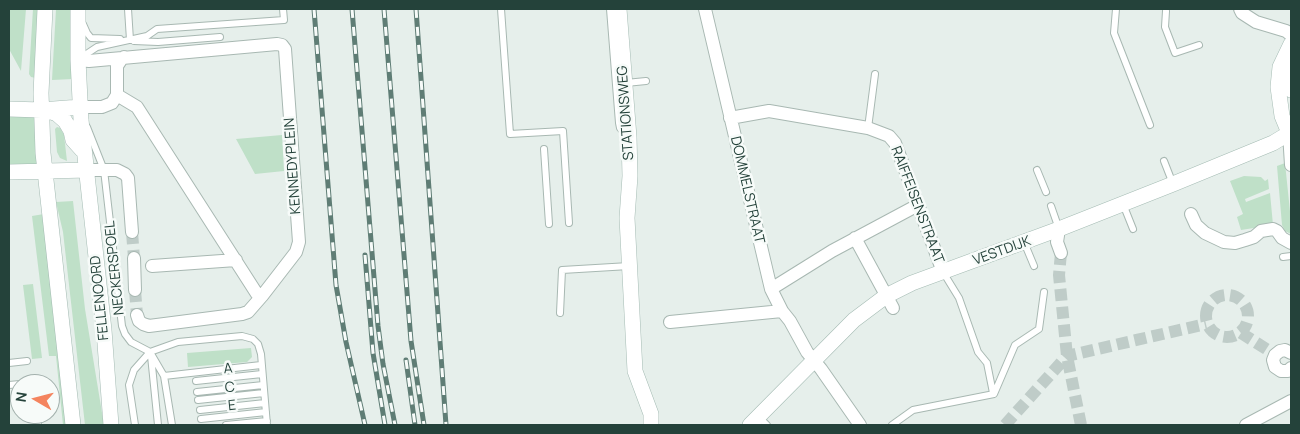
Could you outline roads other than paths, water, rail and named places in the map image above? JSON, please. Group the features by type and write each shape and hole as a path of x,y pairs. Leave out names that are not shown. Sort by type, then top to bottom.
{"street":[{"path":"45,9 41,110 45,170 73,425"},
{"name":"STATIONSWEG","path":"619,9 630,176 626,218 635,371 651,414 651,425"},
{"name":"DOMMELSTRAAT","path":"705,9 730,118 739,176 771,289 782,311 814,361 860,425"},
{"path":"1240,9 1242,13 1256,22 1286,31 1291,35"},
{"name":"FELLENOORD","path":"78,10 80,107 104,330 111,425"},
{"name":"KENNEDYPLEIN","path":"78,60 89,61 277,44 284,47 299,242 296,252 248,312 223,318 150,326 139,321 137,316"},
{"path":"1288,50 1291,90"},
{"path":"1288,50 1280,67 1278,88 1282,116 1291,130 1291,165"},
{"path":"9,109 41,110 108,106 117,95 117,66 124,57"},
{"path":"117,95 137,107 257,294"},
{"path":"41,110 52,112 65,121 71,131 73,140 84,153"},
{"name":"RAIFFEISENSTRAAT","path":"730,118 768,111 868,128 889,136 896,143 943,272"},
{"name":"VESTDIJK","path":"759,422 854,320 889,302 912,283 1059,229 1173,184 1273,143 1291,130"},
{"path":"9,172 45,170 122,171 128,178 132,232"},
{"path":"9,176 17,180 34,182 47,192"},
{"path":"771,289 856,238 918,205"},
{"path":"1191,214 1196,225 1205,233 1224,242 1235,243 1254,237 1261,231 1274,229 1282,238 1291,243"},
{"path":"1059,229 1057,242 1061,253"},
{"path":"856,238 889,302"},
{"path":"134,258 135,290"},
{"path":"152,266 236,260"},
{"path":"670,322 782,311"},
{"path":"1291,353 1282,350 1273,353 1274,364 1278,369 1284,371 1291,368"},
{"path":"1246,425 1291,401"}],"lane":[{"path":"128,9 130,40"},
{"path":"78,60 97,47 147,36 157,29 284,20 283,9"},
{"path":"501,9 510,134 563,131 569,223"},
{"path":"610,9 619,123 620,128 628,137"},
{"path":"1116,9 1114,32 1150,125"},
{"path":"78,10 86,32 91,38 158,42 220,37"},
{"path":"1166,10 1165,26 1175,53 1199,45"},
{"path":"868,128 875,74"},
{"path":"624,83 646,81"},
{"name":"NECKERSPOEL","path":"80,107 104,170 122,326 131,342 150,352 164,376 172,425"},
{"path":"544,149 549,224"},
{"path":"1164,160 1173,184"},
{"path":"1037,170 1046,192"},
{"path":"1123,203 1133,228"},
{"path":"1051,206 1059,229"},
{"path":"1024,242 1034,266"},
{"path":"1283,257 1291,256"},
{"path":"560,313 562,270 629,266"},
{"name":"RAIFFEISENSTRAAT","path":"943,272 959,298 978,352 987,363 994,394"},
{"path":"892,425 913,410 994,394 1016,345 1039,330 1044,292"},
{"path":"135,425 128,385 134,370 150,352 178,342 248,337 258,344 267,423 226,425"},
{"path":"150,352 158,425"},
{"path":"9,363 28,360"},
{"name":"A","path":"194,372 261,365"},
{"path":"164,376 194,372 201,422 266,412"},
{"path":"196,380 262,374"},
{"name":"C","path":"197,392 263,385"},
{"path":"198,400 264,393"},
{"name":"E","path":"200,410 265,403"}],"tunnel":[{"path":"132,232 134,258"},
{"path":"1061,253 1059,275 1067,356 1081,425"},
{"path":"135,290 137,315"},
{"path":"1231,295 1239,298 1245,304 1248,316 1245,328 1239,334 1223,337 1215,334 1209,328 1206,312 1209,304 1215,298 1231,295"},
{"path":"1005,425 1067,356 1206,324"},
{"path":"1241,333 1271,352"}],"railway":[{"path":"314,9 336,285 346,342 365,425"},
{"path":"352,9 378,326 383,364 395,425"},
{"path":"384,9 411,341 424,425"},
{"path":"416,9 446,425"},
{"path":"365,255 373,353 385,425"},
{"path":"406,360 415,425"}]}
